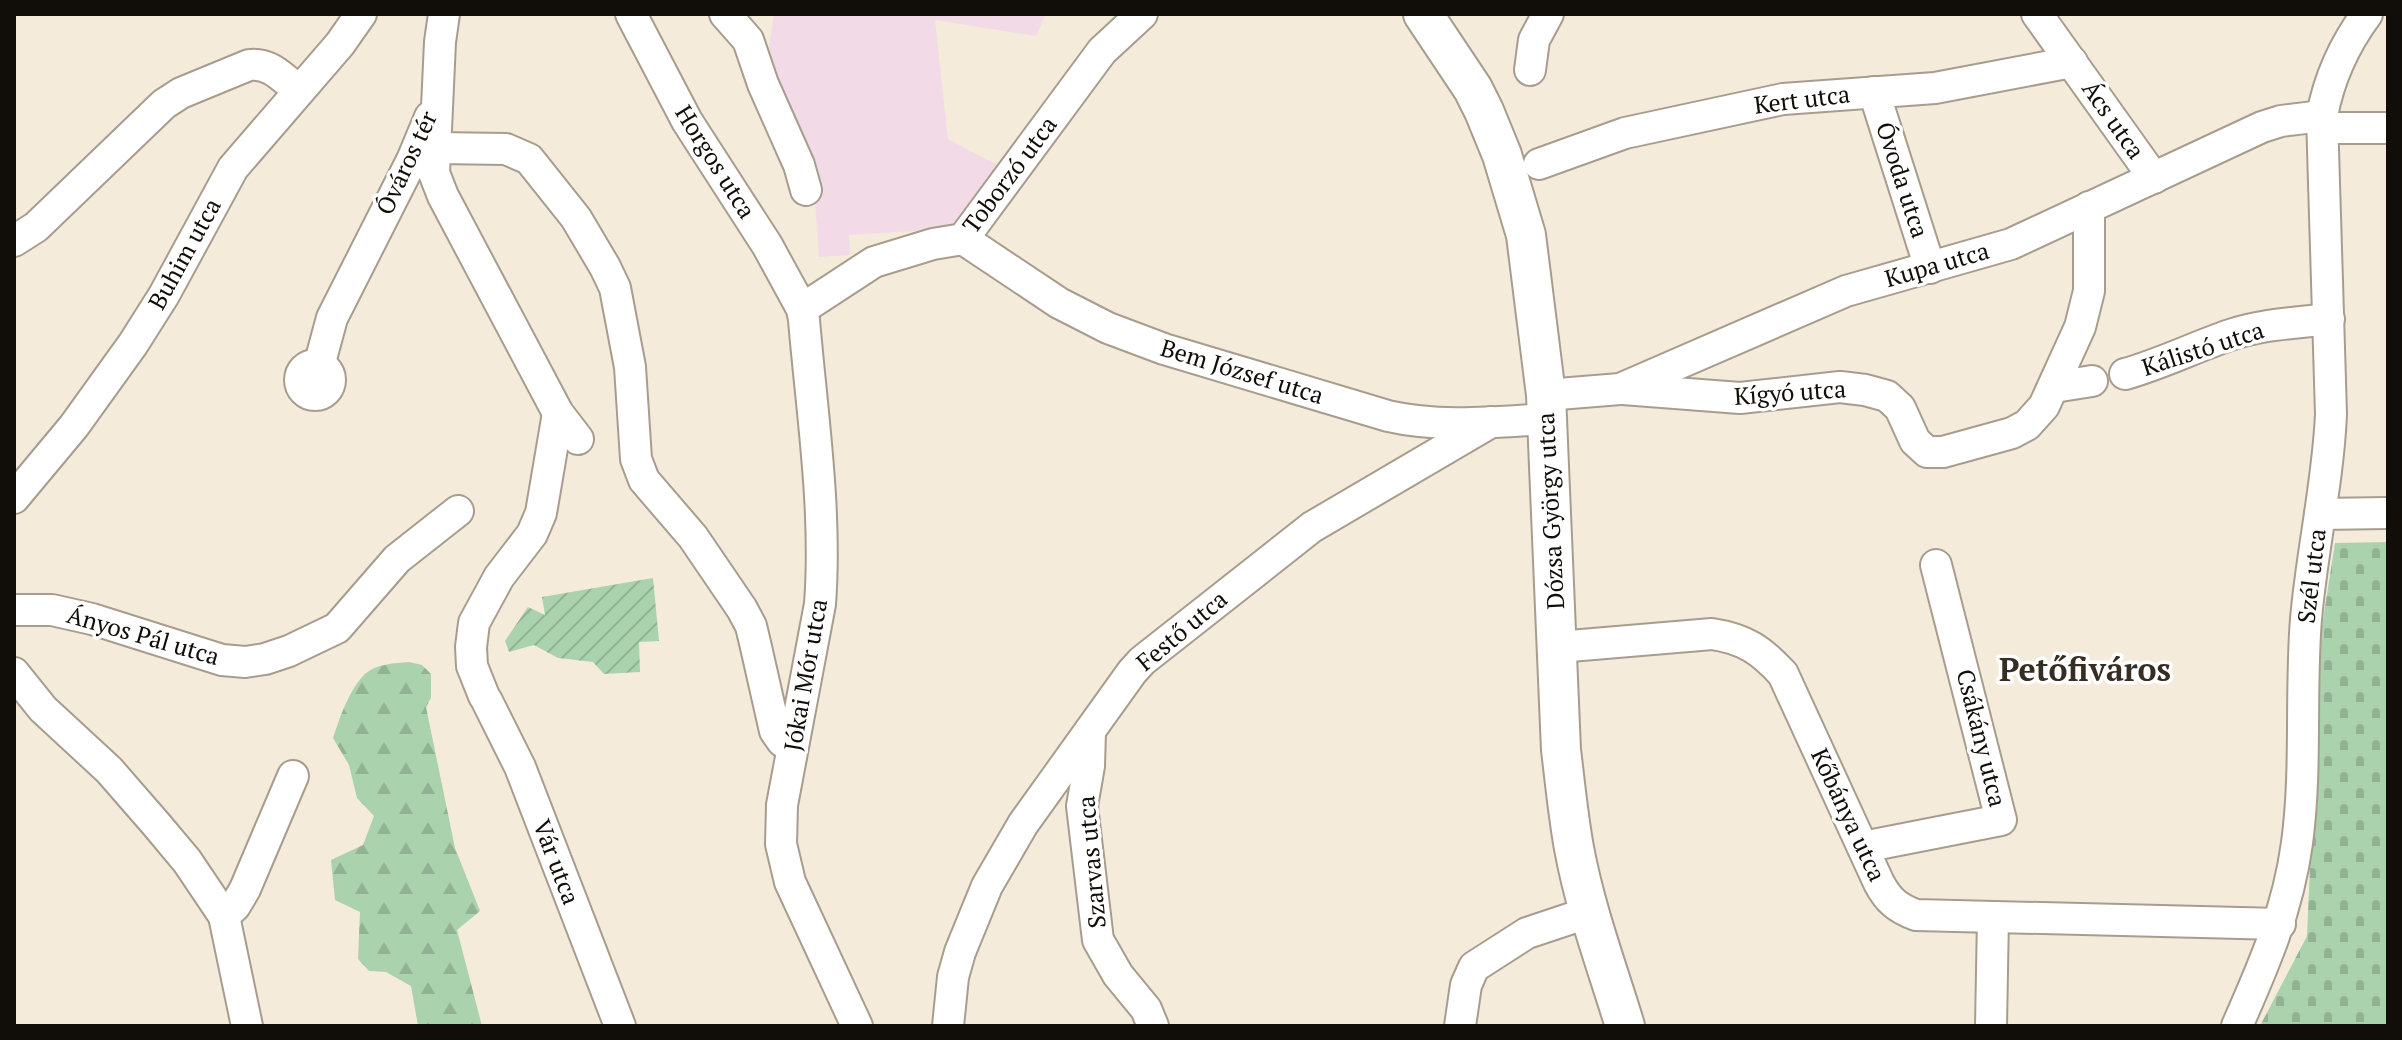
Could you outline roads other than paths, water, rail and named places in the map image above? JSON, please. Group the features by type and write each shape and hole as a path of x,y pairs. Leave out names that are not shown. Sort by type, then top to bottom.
{"main road":[{"name":"Dózsa György utca","path":"1423,14 1473,89 1502,155 1526,235 1546,407 1561,750 1567,803 1574,850 1590,912 1625,1026"}],"street":[{"name":"Buhim utca","path":"14,498 74,426 133,344 164,295 233,168 340,44 361,14"},
{"name":"Horgos utca","path":"631,14 687,121 767,245 802,309"},
{"path":"725,14 750,27 763,84 799,165 806,190"},
{"name":"Toborzó utca","path":"802,309 874,262 933,244 963,239 1102,51 1142,14"},
{"path":"1530,70 1534,40 1548,14"},
{"name":"Ács utca","path":"2037,14 2154,178"},
{"name":"Szél utca","path":"2237,1026 2280,924 2297,843 2306,624 2330,441 2322,122 2327,88 2341,55 2367,14"},
{"path":"437,100 441,23"},
{"name":"Kert utca","path":"1539,164 1625,133 1783,99 1935,88 2072,62"},
{"path":"14,241 36,227 164,104 181,93 249,65 259,64 270,68 299,91"},
{"name":"Óvoda utca","path":"1874,92 1930,268"},
{"name":"Óváros tér","path":"437,100 434,173 560,435 541,513 532,534 521,547"},
{"name":"Óváros tér","path":"319,366 332,318 412,160 437,100"},
{"name":"Kupa utca","path":"1546,407 1620,389 1828,297 2011,244 2262,127 2281,121 2388,128"},
{"path":"436,148 506,149 529,159 576,218 615,288 630,367 636,459 644,480 693,537 742,609 751,626 775,731 792,748"},
{"name":"Kígyó utca","path":"1620,389 1740,398 1840,387 1865,390 1887,396 1900,408 1915,441 1927,452 1943,452 2012,433 2027,425 2044,406 2086,310 2089,291 2089,207"},
{"name":"Bem József utca","path":"963,239 1059,303 1108,328 1164,349 1398,418 1436,423 1491,422 1546,407"},
{"name":"Jókai Mór utca","path":"802,309 813,412 823,573 820,604 782,805 781,844 790,882 857,1026"},
{"name":"Kálistó utca","path":"2125,374 2253,328 2329,319"},
{"path":"2054,387 2092,381"},
{"name":"Festő utca","path":"948,1026 953,977 987,886 1023,824 1142,661 1312,527 1491,422"},
{"name":"Ányos Pál utca","path":"14,610 52,610 92,619 222,660 245,662 265,659 337,628 397,559 458,511"},
{"path":"2320,514 2388,513"},
{"name":"Vár utca","path":"521,547 499,577 474,623 472,666 520,767 620,1026"},
{"name":"Csákány utca","path":"1863,847 2001,820 1936,565"},
{"name":"Kőbánya utca","path":"1558,647 1712,634 1731,636 1765,654 1783,674 1886,896 1898,909 1916,915 2280,924"},
{"path":"14,673 43,709 109,770 156,824 187,861 224,916 247,1026"},
{"name":"Szarvas utca","path":"1090,731 1089,766 1082,806 1098,940 1118,975 1146,1009 1153,1026"},
{"path":"224,916 235,906 245,889 293,776"},
{"path":"1460,1026 1466,985 1474,967 1527,933 1590,912"},
{"path":"1991,1026 1993,917"}],"district":[{"name":"Petőfiváros","path":"2085,670"}]}
